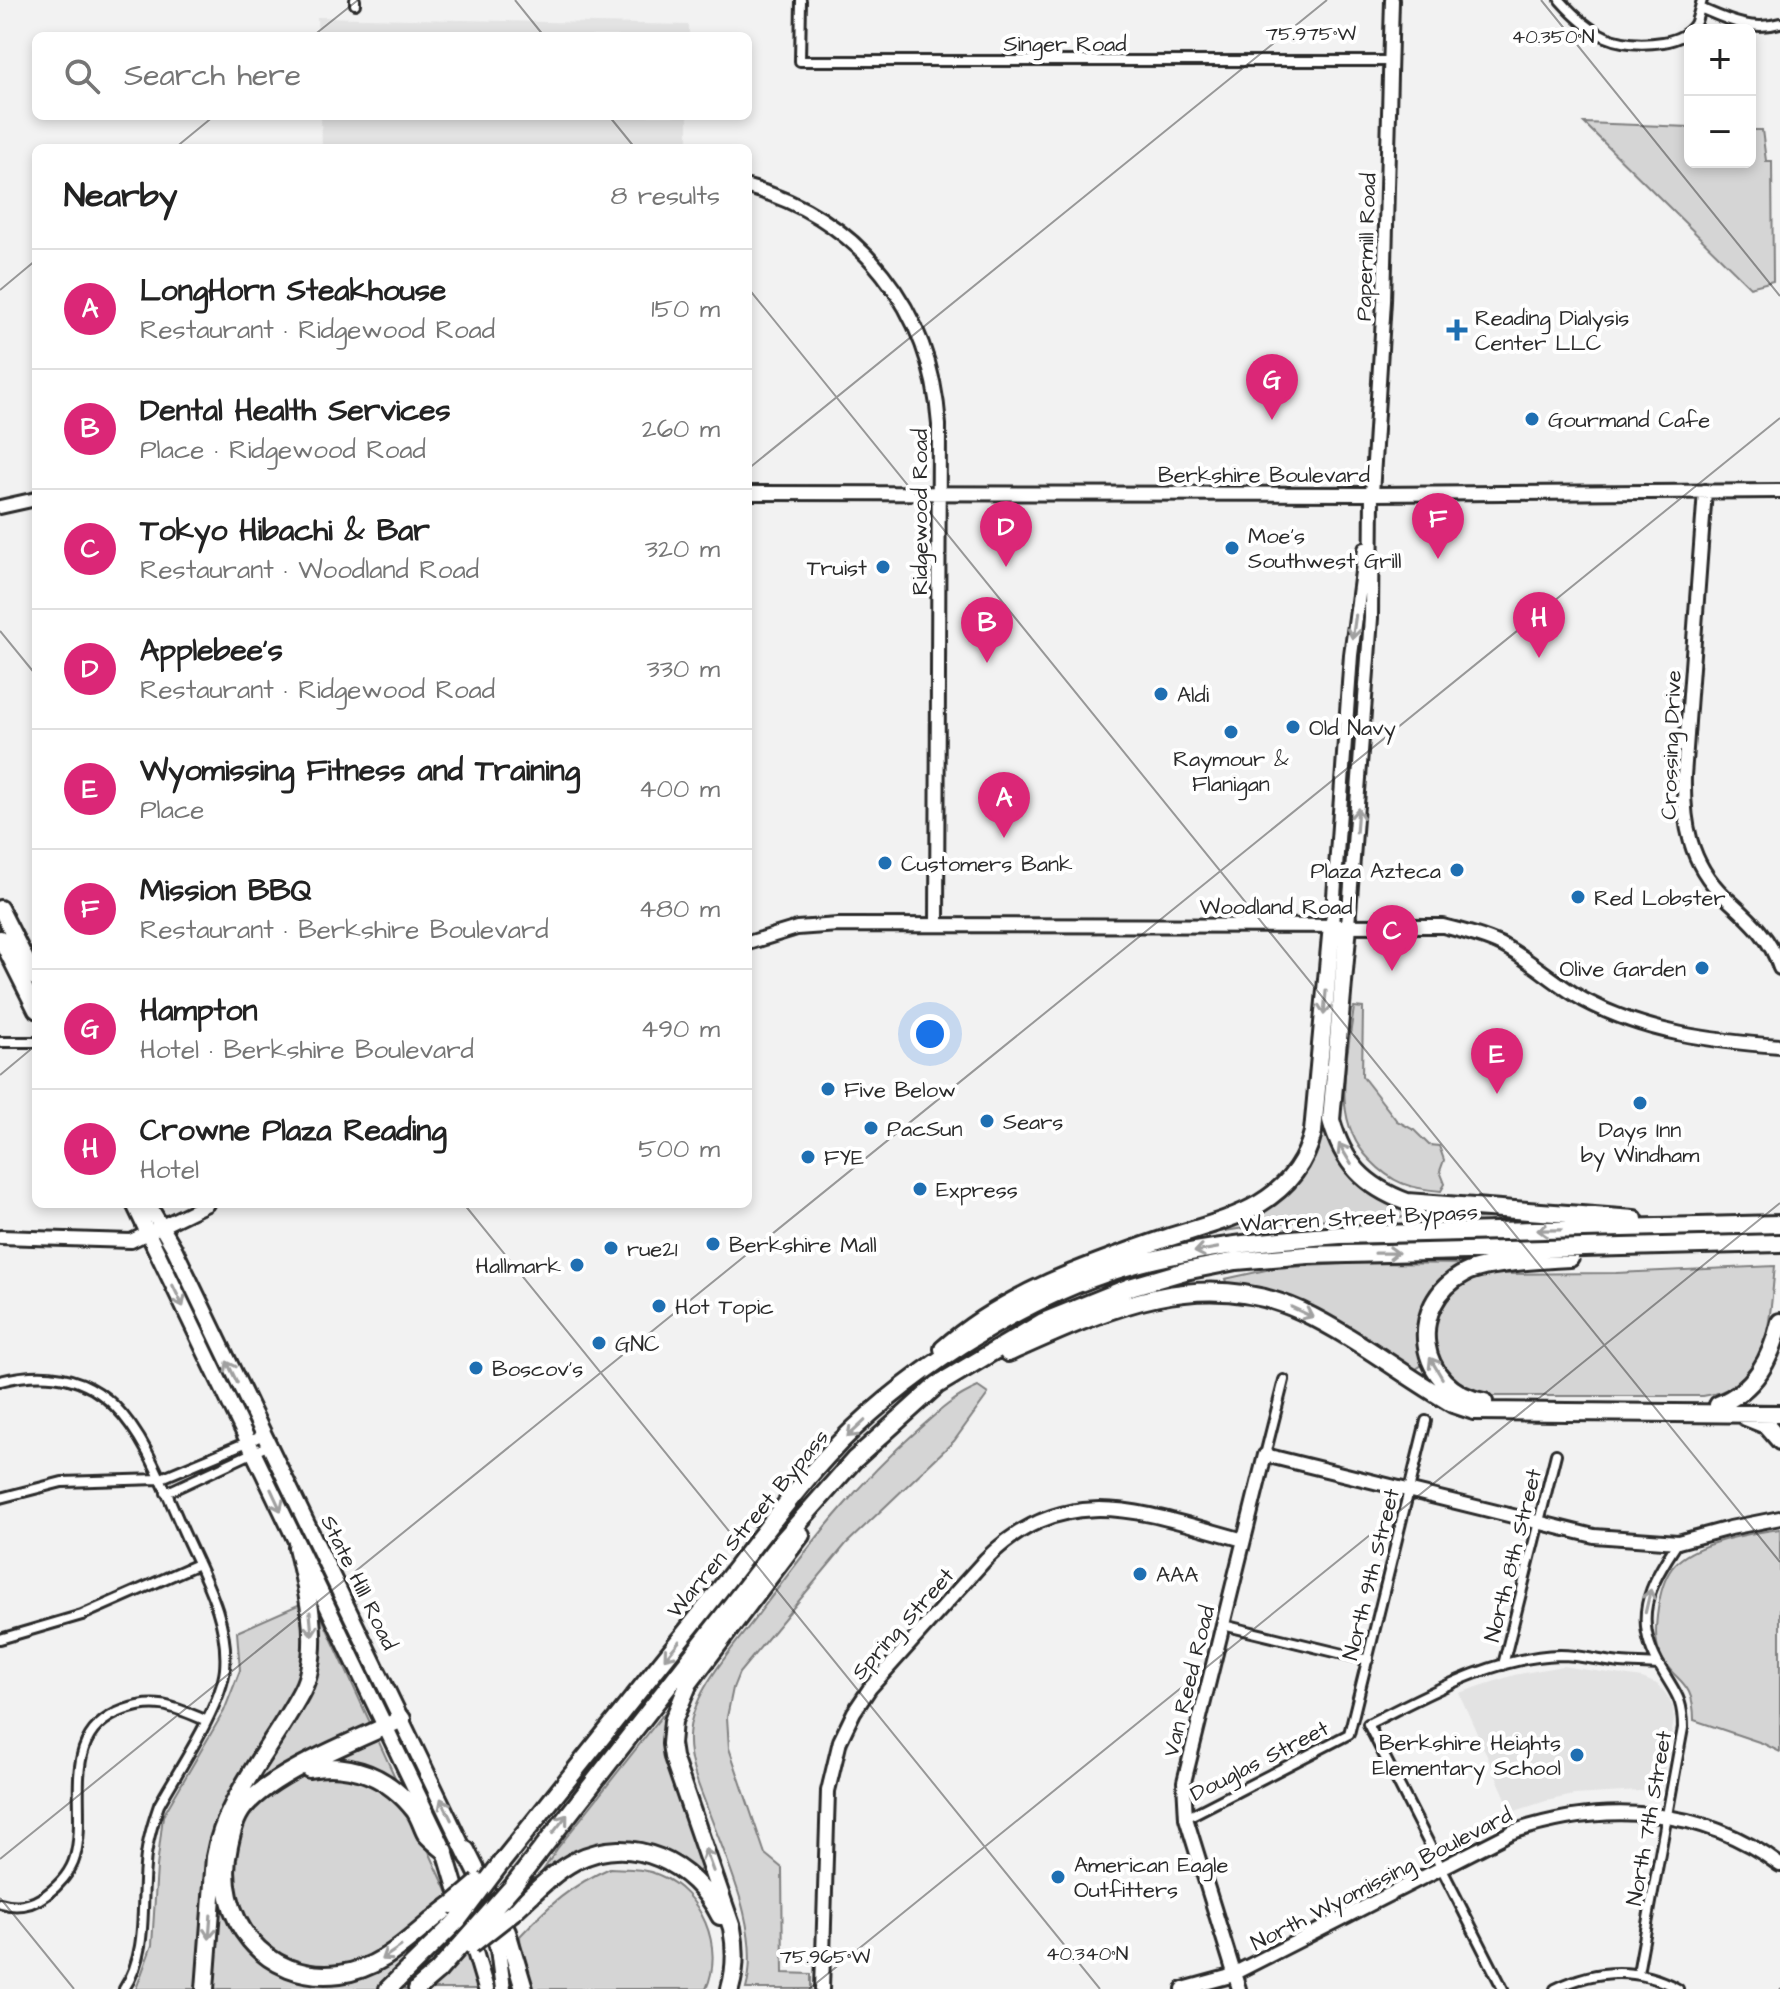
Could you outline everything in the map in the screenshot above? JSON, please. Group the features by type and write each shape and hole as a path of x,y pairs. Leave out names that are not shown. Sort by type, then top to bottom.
{"highway":[{"path":"1340,925 1331,1120 1345,1157 1373,1184 1394,1197 1426,1204 1739,1227"},
{"path":"897,1391 961,1333 999,1310 1046,1285 1135,1249 1241,1213 1260,1203 1288,1181 1305,1156 1313,1132 1340,925"},
{"name":"Warren Street Bypass","path":"388,1989 501,1863 826,1456 897,1391 968,1342 1046,1298 1118,1270 1245,1243 1340,1235 1772,1225"},
{"path":"1766,1244 1693,1254 1561,1259 1476,1269 1457,1278 1441,1293 1427,1323 1425,1341 1434,1369 1453,1389 1472,1400 1491,1404 1724,1409 1780,1414"},
{"name":"Warren Street Bypass","path":"417,1989 438,1971 513,1886 776,1548 854,1460 937,1385 1043,1322 1130,1287 1185,1271 1236,1261 1308,1255 1766,1244"},
{"path":"937,1385 1099,1312 1165,1296 1224,1292 1263,1298 1304,1312 1453,1404 1474,1411 1724,1409 1780,1405"},
{"path":"1724,1409 1755,1379 1770,1356 1780,1322"},
{"path":"1724,1409 1760,1421 1780,1441"},
{"path":"730,1989 735,1963 732,1928 675,1765 671,1744 673,1721 689,1683 854,1460"},
{"path":"205,1989 217,1844 238,1798 299,1695 310,1669 313,1641 311,1615 297,1547"},
{"path":"392,1719 269,1784 245,1806 237,1816 228,1849 225,1878 231,1909 244,1933 261,1952 300,1972 343,1974 389,1955 455,1912"},
{"path":"238,1798 279,1768 392,1719"},
{"path":"291,1772 335,1766 372,1775 405,1800 418,1816 427,1835 445,1851"},
{"path":"466,1850 507,1932 524,1989"},
{"path":"438,1971 559,1871 585,1857 627,1850 661,1858 699,1883 720,1916 727,1949 722,1989"}],"main road":[{"path":"0,908 32,971"},
{"path":"0,938 32,1002"},
{"name":"State Hill Road","path":"137,1208 155,1229 266,1440 392,1719 445,1851 486,1989"},
{"name":"State Hill Road","path":"149,1208 155,1229 297,1547 466,1850 498,1949 503,1989"}],"street":[{"name":"Singer Road","path":"801,0 800,61 1390,61"},
{"name":"Papermill Road","path":"1340,925 1351,655 1372,494 1384,301 1392,0"},
{"path":"1560,0 1591,30 1628,45 1671,41 1683,36 1694,25 1701,4 1744,25 1764,27 1780,23"},
{"name":"Ridgewood Road","path":"752,188 795,204 835,228 871,260 898,295 924,345 936,393 940,493 937,925"},
{"name":"Crossing Drive","path":"1705,491 1684,776 1684,819 1688,838 1703,870 1723,895 1758,928 1780,968"},
{"name":"Berkshire Boulevard","path":"752,493 1780,491"},
{"path":"0,507 32,500"},
{"name":"Woodland Road","path":"752,942 779,932 812,927 1443,926 1483,937 1521,957 1563,988 1613,1013 1707,1040 1780,1046"},
{"path":"0,1042 32,1042"},
{"path":"0,1237 131,1241 199,1208"},
{"path":"0,1381 54,1376 92,1389 128,1419 141,1437 215,1601 225,1652 221,1688 153,1822 145,1864 141,1944 135,1968 124,1989"},
{"name":"Van Reed Road","path":"1239,1989 1186,1818 1184,1782 1284,1380"},
{"name":"North 9th Street","path":"1349,1734 1426,1421"},
{"path":"0,1498 76,1480 162,1485 266,1440"},
{"path":"162,1485 252,1447"},
{"name":"North 8th Street","path":"1503,1665 1556,1454"},
{"path":"1265,1455 1594,1536 1678,1542 1780,1518"},
{"name":"Spring Street","path":"822,1989 828,1791 840,1741 870,1688 986,1559 1007,1540 1036,1523 1066,1512 1098,1508 1124,1509 1244,1540"},
{"name":"North 7th Street","path":"1638,1973 1683,1728 1683,1706 1678,1693 1651,1652 1645,1603 1659,1569 1678,1542"},
{"path":"0,1639 82,1615 198,1564"},
{"path":"1223,1625 1368,1660"},
{"path":"1503,1989 1368,1724 1432,1693 1503,1665 1560,1655 1658,1665"},
{"path":"0,1903 13,1907 39,1900 55,1889 67,1873 75,1858 77,1843 82,1754 90,1736 102,1722 117,1713 156,1703 178,1708 205,1720"},
{"name":"Douglas Street","path":"1186,1818 1349,1734"},
{"name":"North Wyomissing Boulevard","path":"1183,1989 1233,1974 1512,1832 1559,1818 1618,1812 1667,1815 1729,1835 1780,1865"},
{"path":"1555,1989 1601,1973 1638,1973 1678,1989"}],"shaded area":[{"path":"317,17 689,25 689,32 318,32"},
{"path":"321,120 688,120 688,144 322,144"},
{"path":"1584,123 1684,127 1684,168 1756,168 1756,130 1762,130 1766,161 1772,161 1773,281 1750,287"},
{"path":"1354,1007 1363,1008 1362,1076 1397,1121 1414,1130 1429,1145 1439,1146 1444,1160 1440,1171 1445,1184 1441,1191 1394,1180 1378,1168 1357,1144 1349,1126 1344,1088"},
{"path":"1323,1128 1342,1164 1372,1193 1512,1217 1337,1218 1259,1226 1181,1239 1257,1211 1290,1190 1313,1158"},
{"path":"1359,1263 1472,1264 1426,1303 1421,1326 1425,1363 1410,1373 1368,1345 1228,1288 1225,1279 1275,1268"},
{"path":"1775,1266 1768,1329 1754,1365 1742,1380 1725,1390 1703,1396 1492,1396 1473,1390 1457,1380 1445,1367 1433,1336 1435,1319 1443,1303 1462,1285 1492,1274 1616,1273"},
{"path":"978,1387 988,1394 954,1441 846,1544 739,1673 733,1688 727,1717 729,1748 765,1854 782,1868 783,1973 811,1974 811,1989 746,1989 750,1966 745,1918 690,1754 691,1720 697,1704 727,1655 854,1493 933,1417 954,1400"},
{"path":"1780,1529 1780,1752 1694,1720 1690,1695 1664,1662 1657,1646 1656,1630 1664,1582 1681,1559 1722,1541"},
{"path":"298,1605 318,1609 448,1893 476,1969 478,1989 136,1989 152,1945 163,1816 224,1711 240,1670 237,1632"},
{"name":"Berkshire Heights Elementary School","path":"1562,1666 1642,1678 1657,1684 1666,1694 1673,1707 1674,1720 1660,1793 1640,1791 1574,1795 1512,1812 1459,1693 1514,1675"},
{"path":"669,1707 666,1726 704,1867 696,1873 625,1845 544,1878 540,1875 557,1849"},
{"path":"610,1868 635,1869 659,1875 687,1894 697,1907 711,1939 713,1956 706,1989 534,1989 521,1955 520,1936 561,1897"}],"place":[{"name":"Reading Dialysis Center LLC","path":"1457,330"},
{"name":"Gourmand Cafe","path":"1532,419"},
{"name":"Hampton","path":"1272,420"},
{"name":"Moe's Southwest Grill","path":"1232,548"},
{"name":"Mission BBQ","path":"1438,559"},
{"name":"Truist","path":"883,567"},
{"name":"Applebee's","path":"1006,567"},
{"name":"Crowne Plaza Reading","path":"1539,658"},
{"name":"Dental Health Services","path":"987,663"},
{"name":"Aldi","path":"1161,694"},
{"name":"Old Navy","path":"1293,727"},
{"name":"Raymour & Flanigan","path":"1231,732"},
{"name":"LongHorn Steakhouse","path":"1004,838"},
{"name":"Customers Bank","path":"885,863"},
{"name":"Plaza Azteca","path":"1457,870"},
{"name":"Red Lobster","path":"1578,897"},
{"name":"Olive Garden","path":"1702,968"},
{"name":"Tokyo Hibachi & Bar","path":"1392,971"},
{"name":"Five Below","path":"828,1089"},
{"name":"Wyomissing Fitness and Training","path":"1497,1094"},
{"name":"Days Inn by Windham","path":"1640,1103"},
{"name":"Sears","path":"987,1121"},
{"name":"PacSun","path":"871,1128"},
{"name":"FYE","path":"808,1157"},
{"name":"Express","path":"920,1189"},
{"name":"Berkshire Mall","path":"713,1244"},
{"name":"rue21","path":"611,1248"},
{"name":"Hallmark","path":"577,1265"},
{"name":"Hot Topic","path":"659,1306"},
{"name":"GNC","path":"599,1343"},
{"name":"Boscov's","path":"476,1368"},
{"name":"AAA","path":"1140,1574"},
{"name":"Berkshire Heights Elementary School","path":"1577,1755"},
{"name":"American Eagle Outfitters","path":"1058,1877"}]}
